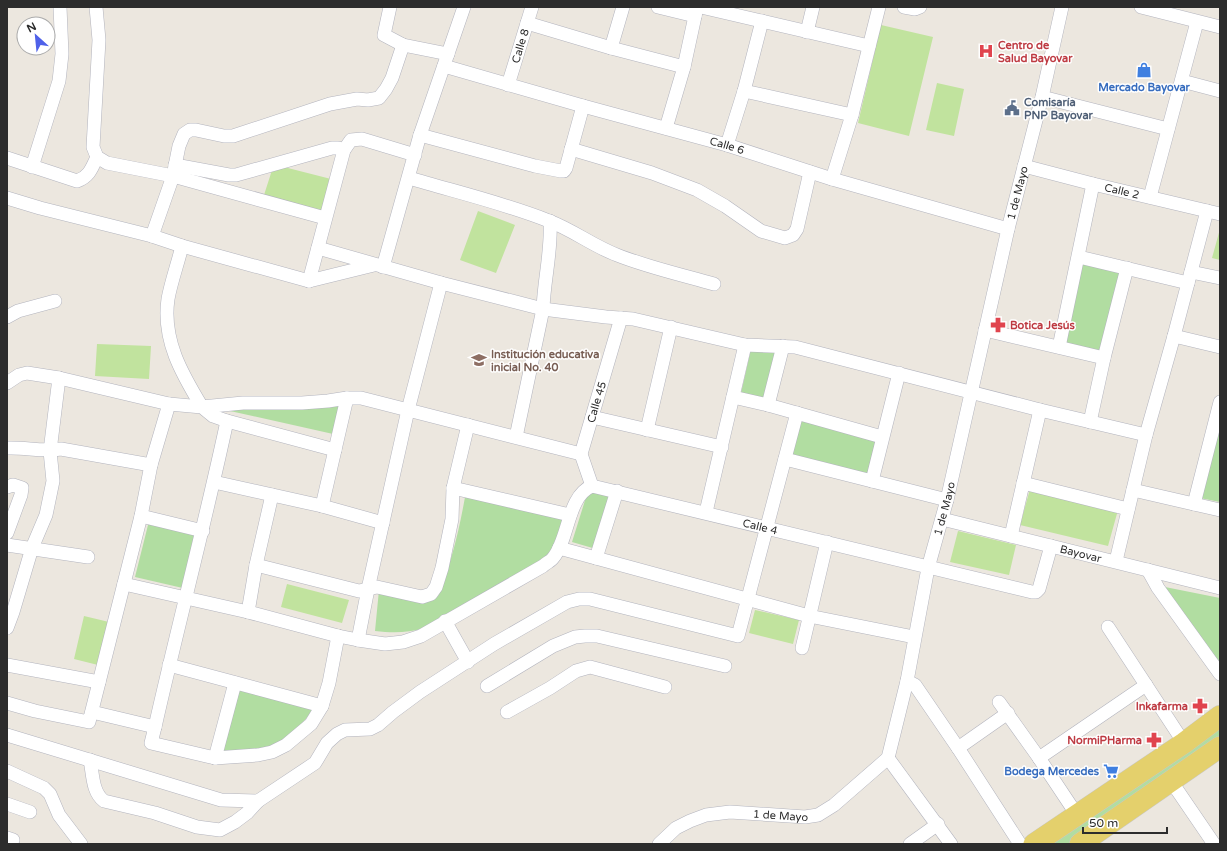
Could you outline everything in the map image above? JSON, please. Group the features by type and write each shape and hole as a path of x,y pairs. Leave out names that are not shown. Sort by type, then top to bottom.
{"main road":[{"path":"1034,844 1184,743 1220,716"},
{"path":"1080,844 1220,748"}],"street":[{"path":"32,167 59,81 62,54 60,7"},
{"path":"96,7 100,40 93,147 97,157 107,163 236,175 332,148 344,150"},
{"name":"Calle 6","path":"390,7 384,34 403,45 446,60 508,85 727,145 832,179 1008,229"},
{"path":"379,266 409,178 420,135 464,7"},
{"name":"Calle 8","path":"508,85 532,7"},
{"path":"612,48 623,7"},
{"path":"658,7 698,10 762,21 869,46"},
{"path":"807,32 813,7"},
{"path":"832,179 852,115 879,7"},
{"path":"904,7 915,9 920,7"},
{"name":"1 de Mayo","path":"659,844 676,828 706,815 730,812 804,817 818,815 834,805 888,758 907,680 928,568 947,500 1008,229 1042,97 1062,7"},
{"path":"1143,7 1220,27"},
{"path":"666,128 684,67 698,10"},
{"path":"727,145 744,91 762,21"},
{"path":"1150,197 1197,22"},
{"path":"527,23 684,67"},
{"path":"152,236 174,170 184,134 190,130 196,130 224,136 233,136 330,104 356,99 368,100 378,98 386,89 392,78 403,45"},
{"path":"1182,80 1220,91"},
{"path":"744,91 852,115"},
{"path":"1042,97 1168,128"},
{"path":"420,135 561,172 566,168 582,106"},
{"path":"309,281 344,150 351,140 362,139 415,155"},
{"path":"571,149 652,173 697,190 725,206 761,230 785,238 793,235 797,229 810,172"},
{"path":"7,158 77,180 83,179 89,174 97,157"},
{"name":"Calle 2","path":"1024,166 1093,184 1216,211"},
{"path":"174,170 325,218"},
{"path":"409,178 509,207 550,221 594,245 619,256 714,284"},
{"path":"1059,347 1079,257 1093,184"},
{"path":"7,198 40,208 152,236 182,246 309,281 379,266"},
{"path":"1116,561 1146,435 1189,277 1216,211"},
{"path":"516,437 543,309 551,238 550,221"},
{"path":"182,246 168,299 167,328 179,367 202,408 213,416 227,421 335,450"},
{"path":"318,248 379,266 543,309 632,319 745,345 795,346 1040,410 1146,435"},
{"path":"1079,257 1127,268 1189,277 1220,278"},
{"path":"1090,422 1104,358 1127,268"},
{"path":"358,640 408,410 442,283"},
{"path":"7,317 18,311 56,301"},
{"name":"Calle 45","path":"581,454 621,318"},
{"path":"647,430 671,327"},
{"path":"985,330 1104,358"},
{"path":"1174,336 1220,347"},
{"path":"706,512 745,345"},
{"path":"768,405 783,346"},
{"path":"7,383 19,375 27,373 59,378 169,404 202,408 243,403 302,403 361,398 581,454 592,486 586,488 580,495 570,515 559,548 553,558 543,566 421,636 403,642 385,644 338,636 248,612 124,584"},
{"path":"872,481 899,373"},
{"path":"7,628 32,548 46,515 53,480 50,451 59,378"},
{"path":"733,397 768,405 882,437"},
{"path":"322,506 347,398"},
{"path":"7,703 35,711 89,722 141,516 151,465 169,404"},
{"path":"1194,504 1219,409"},
{"path":"1011,536 1040,410"},
{"path":"90,760 95,789 98,797 104,801 155,813 192,826 220,830 235,822 247,813 258,801 315,763 327,743 337,734 345,730 370,729 420,692 494,644 567,602 579,598 590,599 738,636 749,600 797,413"},
{"path":"592,417 722,447"},
{"path":"227,421 203,531 151,743 215,758 258,755 272,752 286,745 311,724 322,706 329,683 338,636"},
{"path":"256,565 359,591 377,587 422,597 430,594 436,587 442,568 452,519 453,488 468,425"},
{"path":"7,448 18,447 39,451 61,449 151,465"},
{"path":"785,460 947,500"},
{"path":"214,482 322,506 383,523"},
{"path":"1023,483 1128,509"},
{"path":"7,487 13,485 22,488 21,495 7,533"},
{"name":"Calle 4","path":"592,486 706,512 928,568 1032,592 1036,592 1039,589 1051,546"},
{"path":"453,488 570,515"},
{"path":"1133,490 1220,510"},
{"path":"596,558 617,491"},
{"path":"248,612 256,565 272,495"},
{"path":"141,516 203,531"},
{"name":"Bayovar","path":"942,519 1220,588"},
{"path":"802,648 827,542"},
{"path":"7,545 88,557"},
{"path":"559,548 809,616 914,638"},
{"path":"1148,570 1158,588 1220,674"},
{"path":"445,621 468,662"},
{"path":"1108,627 1184,743"},
{"path":"487,686 553,646 575,637 586,636 597,636 725,666"},
{"path":"169,665 322,706"},
{"path":"7,666 98,682"},
{"path":"506,712 550,688 576,671 590,667 666,687"},
{"path":"907,680 915,686 958,748 1020,844"},
{"path":"215,758 235,683"},
{"path":"1039,758 1146,685"},
{"path":"999,702 1077,815"},
{"path":"92,712 155,727"},
{"path":"958,748 1008,713"},
{"path":"7,735 222,800 258,801"},
{"path":"888,758 938,824 951,844"},
{"path":"7,771 44,788 50,794 59,816 80,844"},
{"path":"1171,781 1214,844"},
{"path":"7,804 30,812"},
{"path":"910,844 938,824"}],"green space":[{"path":"881,25 933,37 909,136 858,123"},
{"path":"937,83 964,89 954,136 926,130"},
{"path":"280,166 331,179 323,212 264,195 273,167"},
{"path":"478,211 515,225 496,273 460,260"},
{"path":"1220,229 1220,260 1212,258"},
{"path":"1082,263 1122,272 1100,353 1064,344"},
{"path":"97,344 151,346 149,379 95,376"},
{"path":"751,349 777,352 766,402 741,393"},
{"path":"352,398 342,436 221,409"},
{"path":"1220,416 1220,502 1200,498"},
{"path":"799,417 878,438 869,476 789,456"},
{"path":"595,489 614,494 596,549 572,542 587,494"},
{"path":"1030,489 1118,510 1108,546 1020,525"},
{"path":"465,497 564,519 553,553 425,628 400,632 375,631 379,590 429,601 438,596 454,547"},
{"path":"149,521 200,533 187,589 135,577"},
{"path":"958,531 1016,545 1009,575 950,562"},
{"path":"287,584 349,600 342,623 281,607"},
{"path":"1165,587 1220,598 1220,664"},
{"path":"755,610 799,620 793,644 749,633"},
{"path":"84,616 109,622 98,665 74,659"},
{"path":"235,686 317,706 297,729 279,744 223,756"},
{"path":"1220,724 1220,739 1068,844 1049,844"}],"place":[{"name":"Centro de Salud Bayovar","path":"986,51"},
{"name":"Mercado Bayovar","path":"1144,70"},
{"name":"Comisaría PNP Bayovar","path":"1012,108"},
{"name":"Botica Jesús","path":"998,325"},
{"name":"Institución educativa inicial No. 40","path":"479,360"},
{"name":"Inkafarma","path":"1200,706"},
{"name":"NormiPHarma","path":"1154,740"},
{"name":"Bodega Mercedes","path":"1111,771"}]}
